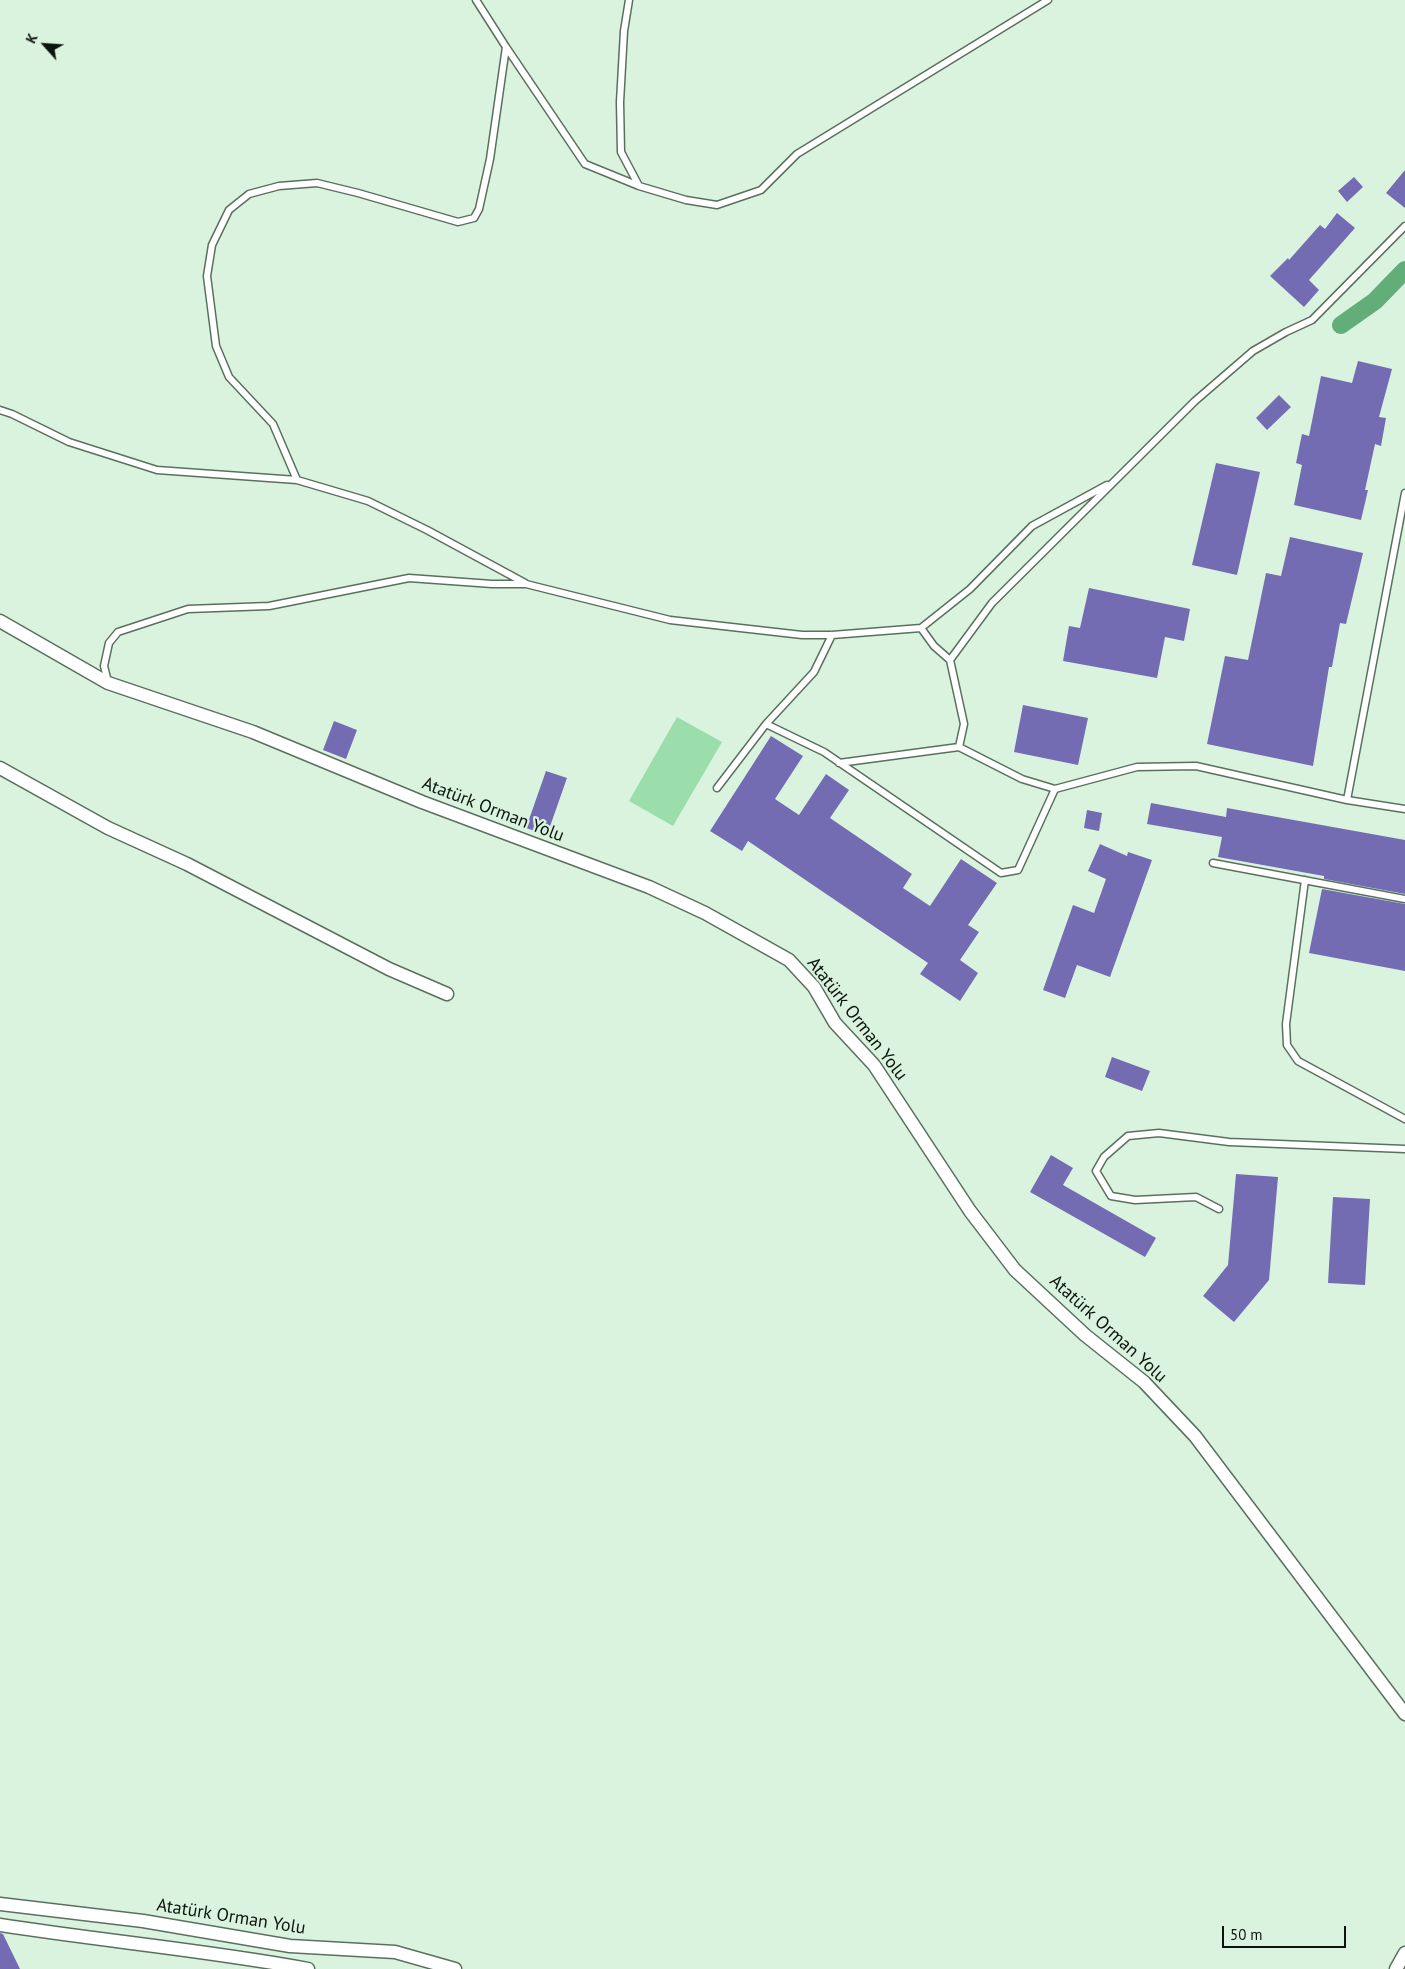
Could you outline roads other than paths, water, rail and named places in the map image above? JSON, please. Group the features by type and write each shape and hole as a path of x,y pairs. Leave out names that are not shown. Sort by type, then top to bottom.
{"street":[{"name":"Atatürk Orman Yolu","path":"0,621 108,683 253,732 422,802 649,887 705,912 789,960 814,988 834,1023 874,1065 970,1211 1015,1270 1085,1335 1144,1382 1195,1436 1405,1714"},
{"path":"0,768 108,828 187,864 389,969 446,994"},
{"name":"Atatürk Orman Yolu","path":"0,1904 143,1921 290,1946 395,1952 455,1969"},
{"path":"0,1925 308,1969"},
{"path":"1396,1969 1405,1953"}],"lane":[{"path":"476,0 585,164 639,186 686,200 717,205 761,190 797,154 1048,0"},
{"path":"629,0 624,31 620,102 621,152 639,186"},
{"path":"297,480 273,424 229,377 216,346 208,276 212,245 229,210 249,194 279,186 317,183 458,222 474,218 479,210 490,159 506,47"},
{"path":"950,660 992,602 1195,401 1253,351 1312,320 1405,226"},
{"path":"0,410 69,442 157,470 297,480 368,501 427,530 526,584"},
{"path":"108,683 104,666 109,643 118,632 188,609 269,606 409,578 492,584 526,584 670,620 802,634 832,635 921,628 970,589 1032,526 1113,482"},
{"path":"1348,800 1405,493"},
{"path":"921,628 934,646 950,660 964,724 959,747"},
{"path":"717,788 766,724 814,672 832,635"},
{"path":"766,724 824,752 1001,873 1018,870 1055,789"},
{"path":"839,763 959,747 1022,779 1055,789 1136,766 1196,766 1348,800 1405,809"},
{"path":"1213,863 1405,900"},
{"path":"1305,880 1286,1024 1288,1045 1298,1061 1405,1119"},
{"path":"1219,1209 1196,1196 1135,1200 1111,1196 1096,1171 1104,1157 1128,1136 1158,1133 1229,1142 1405,1149"}],"waterway":[{"path":"1341,325 1375,301 1405,270"}]}
